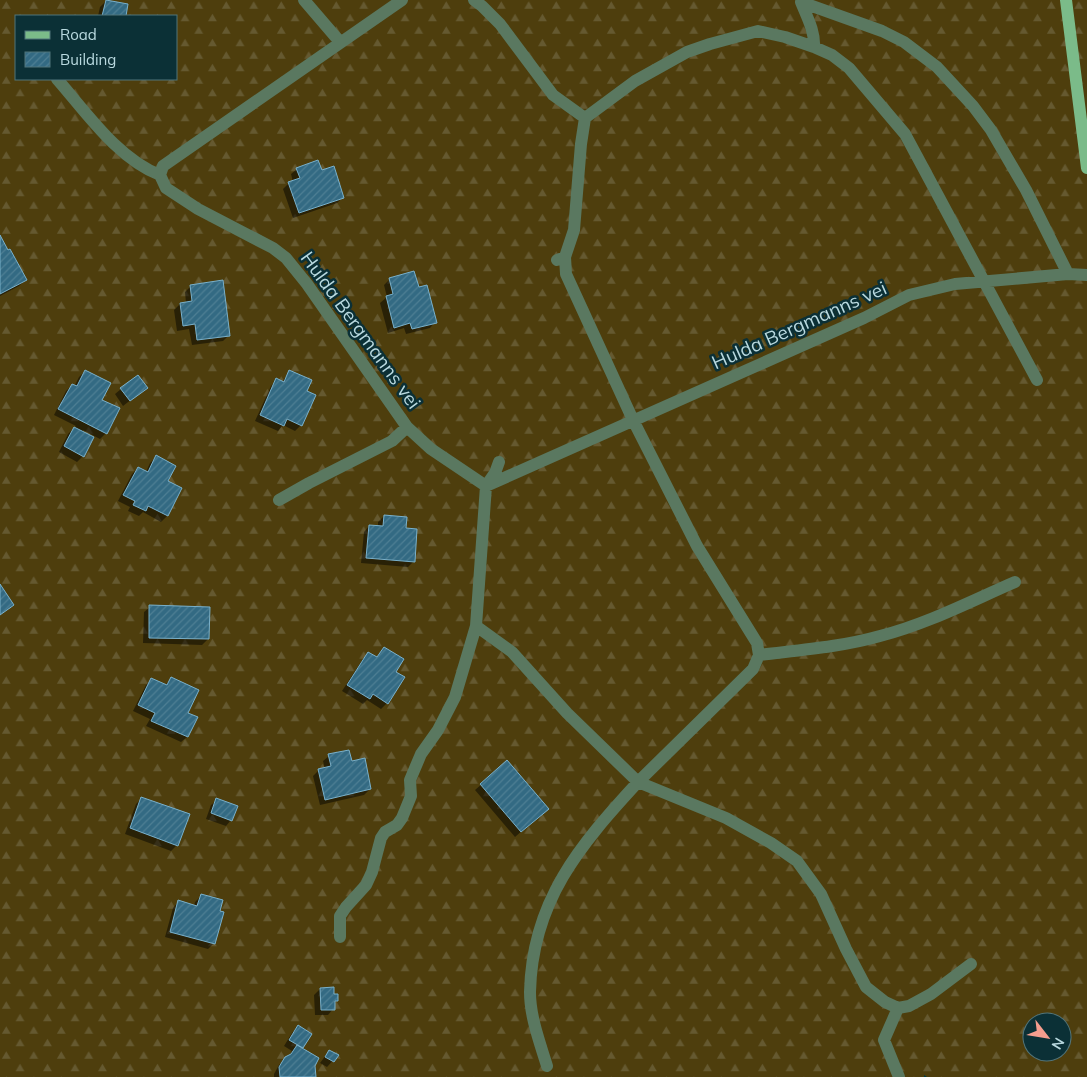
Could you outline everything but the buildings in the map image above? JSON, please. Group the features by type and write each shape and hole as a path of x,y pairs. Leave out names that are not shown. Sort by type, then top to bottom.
{"main road":[{"path":"1066,0 1087,168"}],"lane":[{"path":"304,0 340,42"},
{"path":"160,175 163,166 402,0"},
{"path":"474,0 500,24 554,95 585,118"},
{"path":"814,47 812,28 801,2 882,31 904,42 937,67 974,106 991,130 1026,190 1068,274"},
{"path":"547,1066 534,1021 530,993 538,936 544,914 554,891 585,844 613,809 753,669 759,655 757,643 697,546 632,420 566,274 561,258 574,230 585,118 635,81 686,52 758,31 785,37 832,55 849,68 906,134 1037,380"},
{"name":"Hulda Bergmanns vei","path":"58,80 104,133 145,169 160,175 166,188 198,209 273,248 286,258 298,271 407,427 431,449 486,486 864,318 909,295 955,284 1068,274 1087,275"},
{"name":"Hulda Bergmanns vei","path":"279,500 392,441 407,427"},
{"path":"340,937 340,916 366,885 372,872 381,838 385,832 398,825 402,818 411,796 410,780 421,754 438,730 455,697 476,626 486,486 495,473 499,462"},
{"path":"759,655 838,646 881,636 922,623 1015,582"},
{"path":"476,626 512,652 567,713 638,782 726,818 771,843 797,861 821,894 866,987 885,1002 898,1008 909,1006 931,994 971,964"},
{"path":"898,1008 884,1040 899,1077"}],"green space":[{"path":"0,0 1087,0 1087,1077 927,1077 924,1075 924,1077 0,1077"}]}
